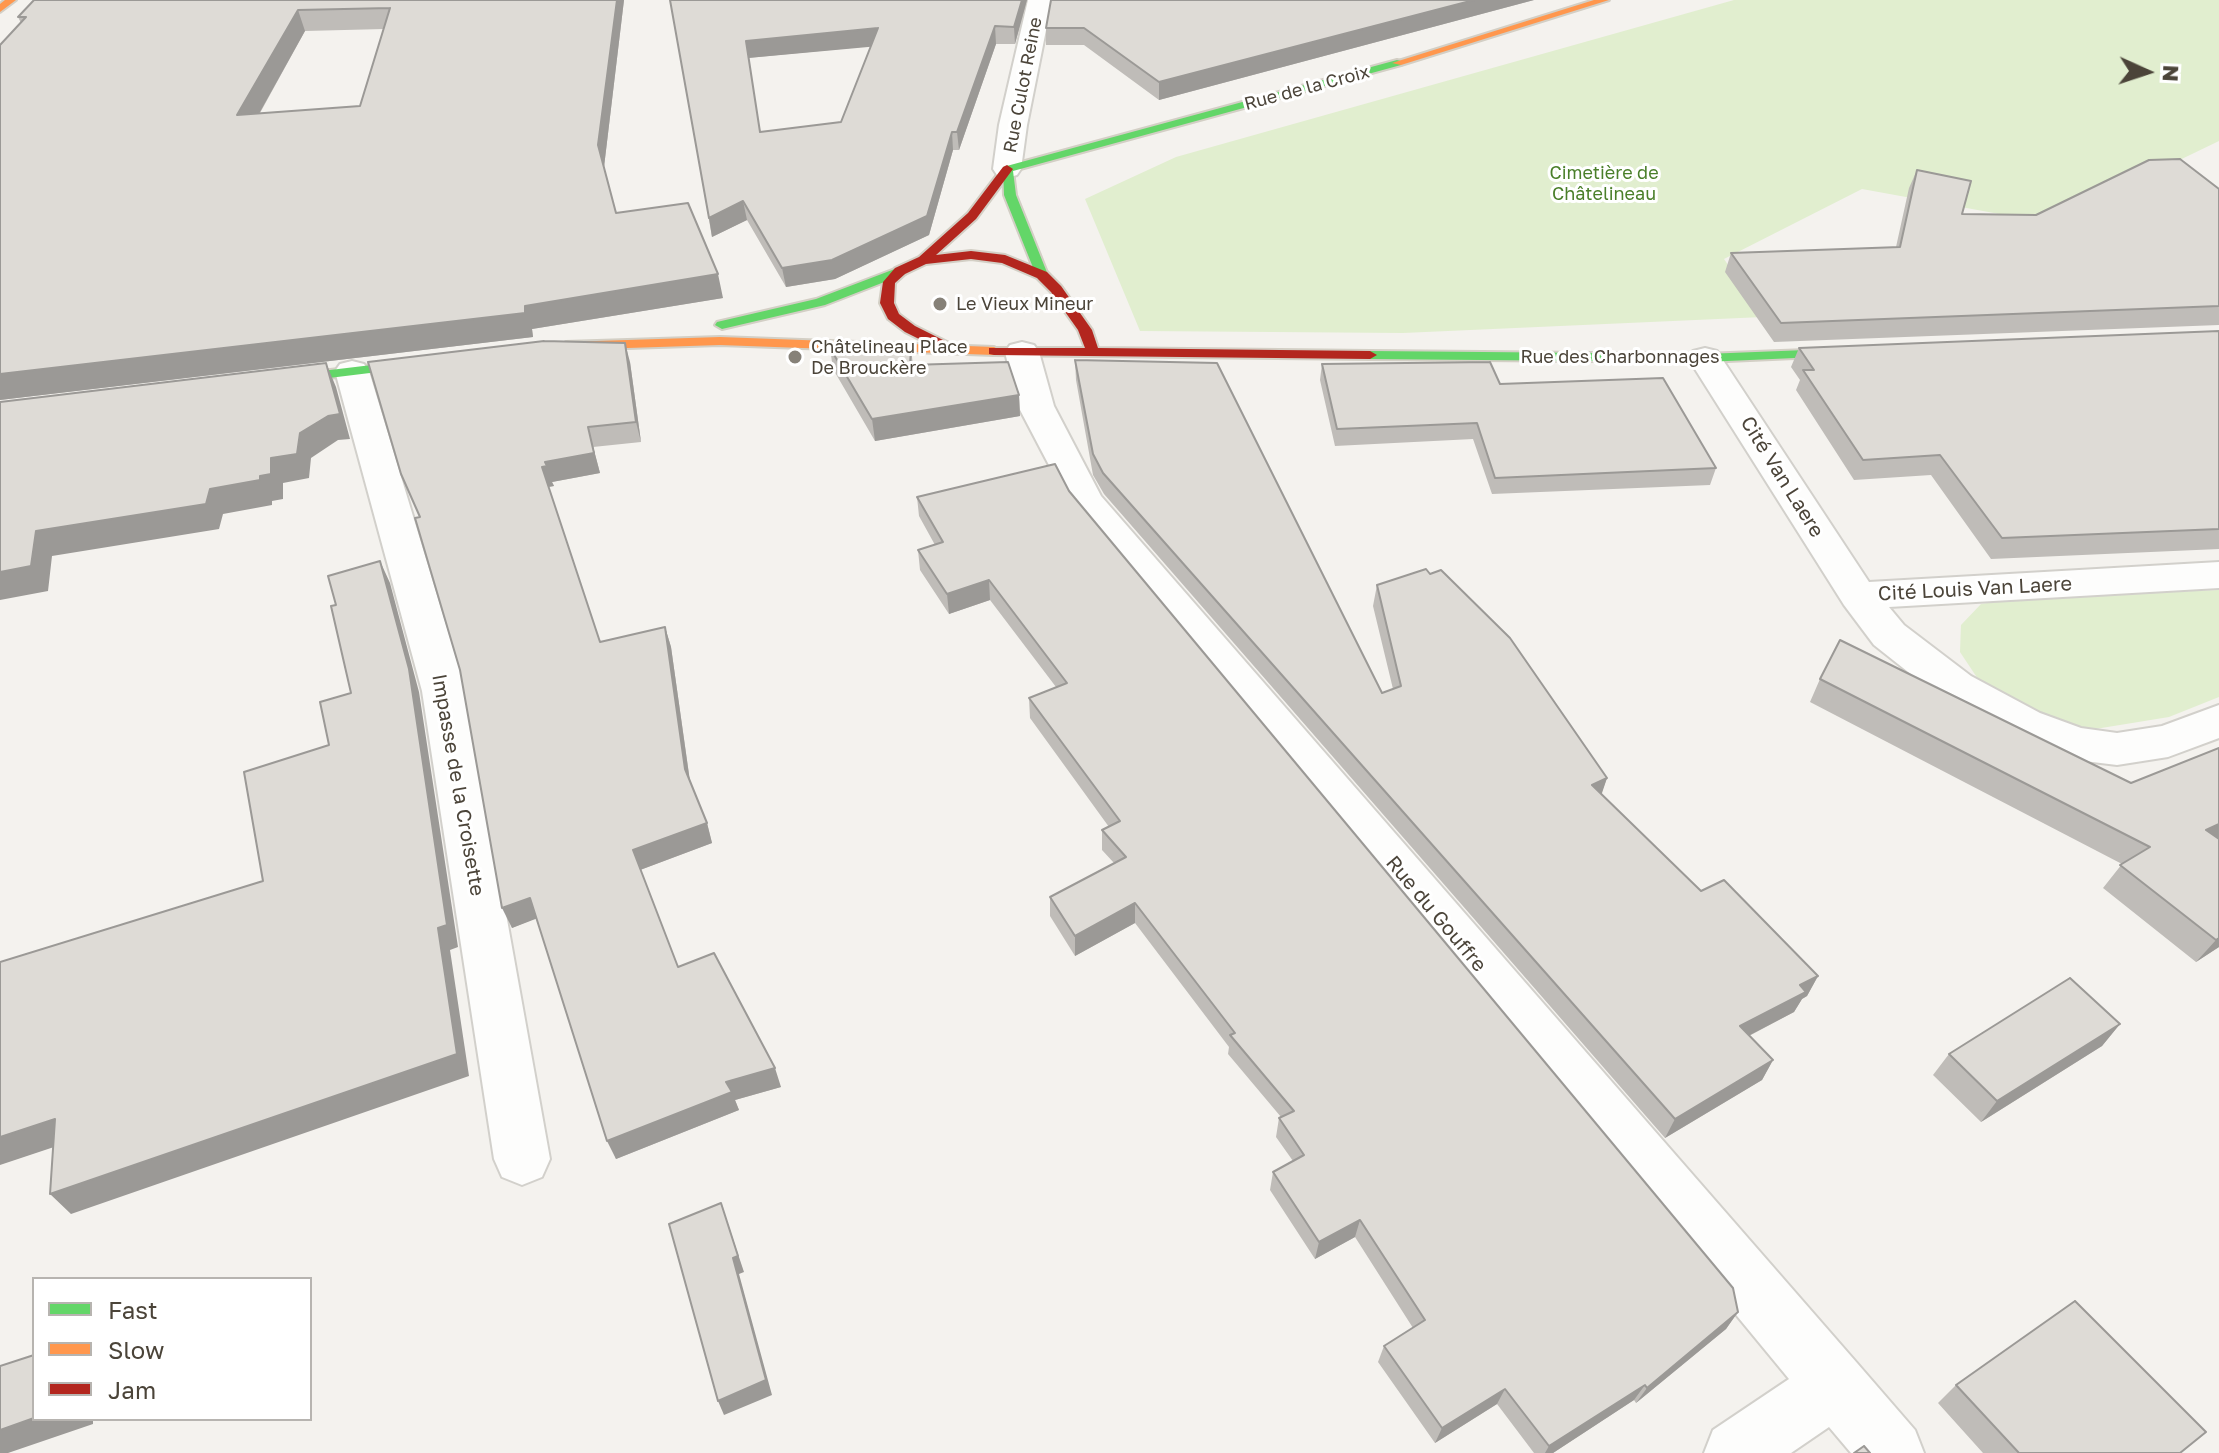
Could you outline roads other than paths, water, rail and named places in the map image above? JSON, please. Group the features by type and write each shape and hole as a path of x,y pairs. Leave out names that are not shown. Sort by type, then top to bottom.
{"street":[{"path":"0,9 11,0"},
{"name":"Rue Culot Reine","path":"1007,169 1013,125 1040,0"},
{"name":"Rue de la Croix","path":"1007,169 1458,47 1604,0"},
{"path":"923,260 963,226 1007,169"},
{"path":"1007,169 1010,195 1042,275"},
{"path":"539,349 649,343 820,302 923,260 944,256 988,256 1021,264 1042,275 1056,289 1085,330 1093,352"},
{"path":"900,271 889,282 887,303 893,316 910,329 951,349"},
{"name":"Rue des Charbonnages","path":"649,343 720,341 1022,352 1705,358 1877,351"},
{"name":"Rue du Gouffre","path":"1022,352 1036,406 1085,501 1892,1453"},
{"name":"Cité Van Laere","path":"1705,358 1858,596"},
{"path":"260,382 445,360"},
{"name":"Impasse de la Croisette","path":"352,371 444,691 522,1159"},
{"name":"Cité Louis Van Laere","path":"1858,596 2219,575"},
{"name":"Cité Louis Van Laere","path":"1858,596 1889,635 1956,687 2024,724 2076,744 2117,749 2168,741 2219,721"},
{"path":"1736,1453 1835,1385"}],"place":[{"name":"Le Vieux Mineur","path":"940,304"},
{"name":"Châtelineau Place De Brouckère","path":"795,357"}],"park label":[{"name":"Cimetière de Châtelineau","path":"1604,183"}]}
